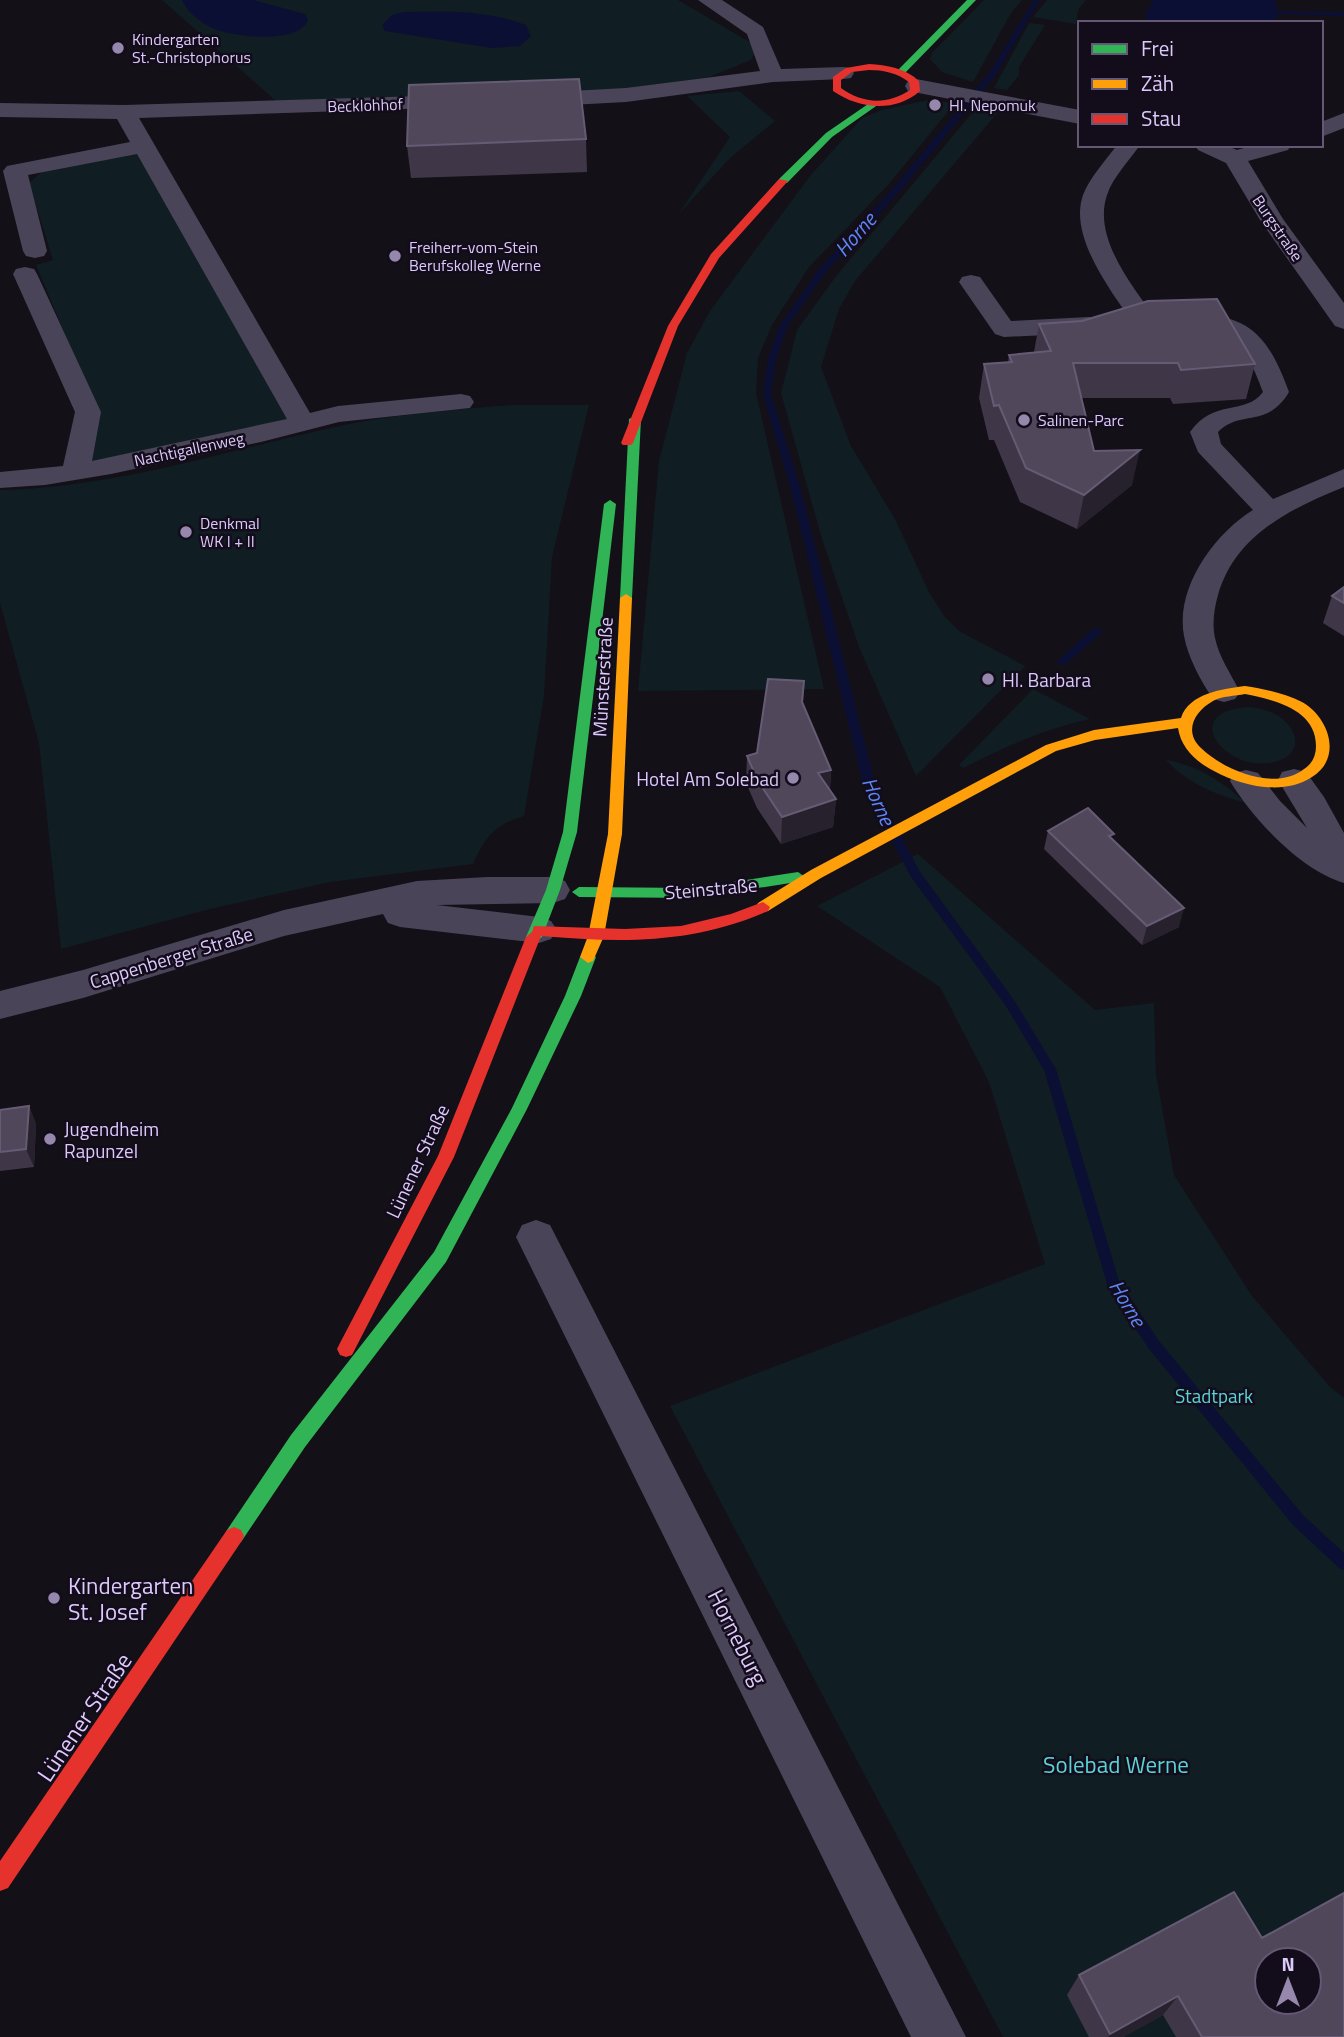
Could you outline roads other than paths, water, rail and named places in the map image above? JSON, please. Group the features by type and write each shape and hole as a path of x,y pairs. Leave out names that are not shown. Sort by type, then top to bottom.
{"main road":[{"path":"881,67 955,0"},
{"name":"Münsterstraße","path":"553,890 570,832 615,478 635,419 673,326 715,256 794,169 829,135 874,104 902,100 915,92 909,79 972,0"},
{"path":"842,85 858,68 881,67 909,79"},
{"name":"Münsterstraße","path":"829,135 842,85 874,104"},
{"name":"Münsterstraße","path":"596,936 615,834 635,419"},
{"path":"1224,692 1256,692 1287,700 1305,711 1330,738 1320,763 1309,773 1294,780 1271,783 1246,781 1207,765 1197,756 1185,734 1185,722 1192,708 1224,692"},
{"name":"Steinstraße","path":"538,930 596,936 672,934 739,920 791,893 816,874 1011,769 1032,754 1074,739 1185,722"},
{"path":"1175,754 1197,756"},
{"name":"Steinstraße","path":"1011,769 1065,761"},
{"name":"Steinstraße","path":"553,890 694,893 816,874"},
{"name":"Lünener Straße","path":"298,1441 446,1157 553,890"},
{"name":"Lünener Straße","path":"0,1880 298,1441 440,1257 519,1109 573,996 596,936"}],"street":[{"path":"708,0 747,23 756,32 780,75"},
{"path":"505,101 626,96 780,75 842,85"},
{"path":"909,79 1078,117"},
{"name":"Becklohhof","path":"0,110 124,112 478,101"},
{"path":"124,112 302,422"},
{"path":"1323,129 1344,120"},
{"path":"76,472 88,412 30,262 15,171 143,146"},
{"path":"1128,147 1094,196 1093,229 1111,271 1145,322"},
{"path":"1210,147 1235,158 1273,147"},
{"name":"Burgstraße","path":"1235,158 1272,220 1340,312"},
{"path":"971,282 1004,329 1202,322 1229,325 1241,332 1272,381 1276,392 1274,398 1259,408 1212,421 1203,432 1208,446 1271,513"},
{"name":"Nachtigallenweg","path":"0,480 76,472 261,434 351,412 461,402"},
{"path":"1224,692 1200,643 1198,626 1203,597 1213,569 1237,535 1324,484 1344,477"},
{"path":"1294,780 1312,806 1344,864"},
{"path":"1246,781 1267,811 1302,845 1344,870"},
{"name":"Cappenberger Straße","path":"0,1005 83,984 284,923 417,894 553,890"},
{"name":"Cappenberger Straße","path":"343,912 428,915 538,930"},
{"name":"Horneburg","path":"536,1237 939,2037"}],"waterway":[{"name":"Horne","path":"1037,0 992,74 897,189 822,271 783,327 772,359 767,394 796,490 870,788 915,874 1010,1003 1050,1069 1113,1283 1154,1345 1298,1520 1344,1563"},
{"path":"1278,13 1344,14"},
{"path":"1062,662 1097,631"}],"place":[{"name":"Kindergarten St.-Christophorus","path":"118,48"},
{"name":"Hl. Nepomuk","path":"935,105"},
{"name":"Freiherr-vom-Stein Berufskolleg Werne","path":"395,256"},
{"name":"Salinen-Parc","path":"1024,420"},
{"name":"Denkmal WK I + II","path":"186,532"},
{"name":"Hl. Barbara","path":"988,679"},
{"name":"Hotel Am Solebad","path":"793,778"},
{"name":"Jugendheim Rapunzel","path":"50,1139"},
{"name":"Kindergarten St. Josef","path":"54,1598"}],"park label":[{"name":"Stadtpark","path":"1214,1395"},
{"name":"Solebad Werne","path":"1116,1764"}]}
